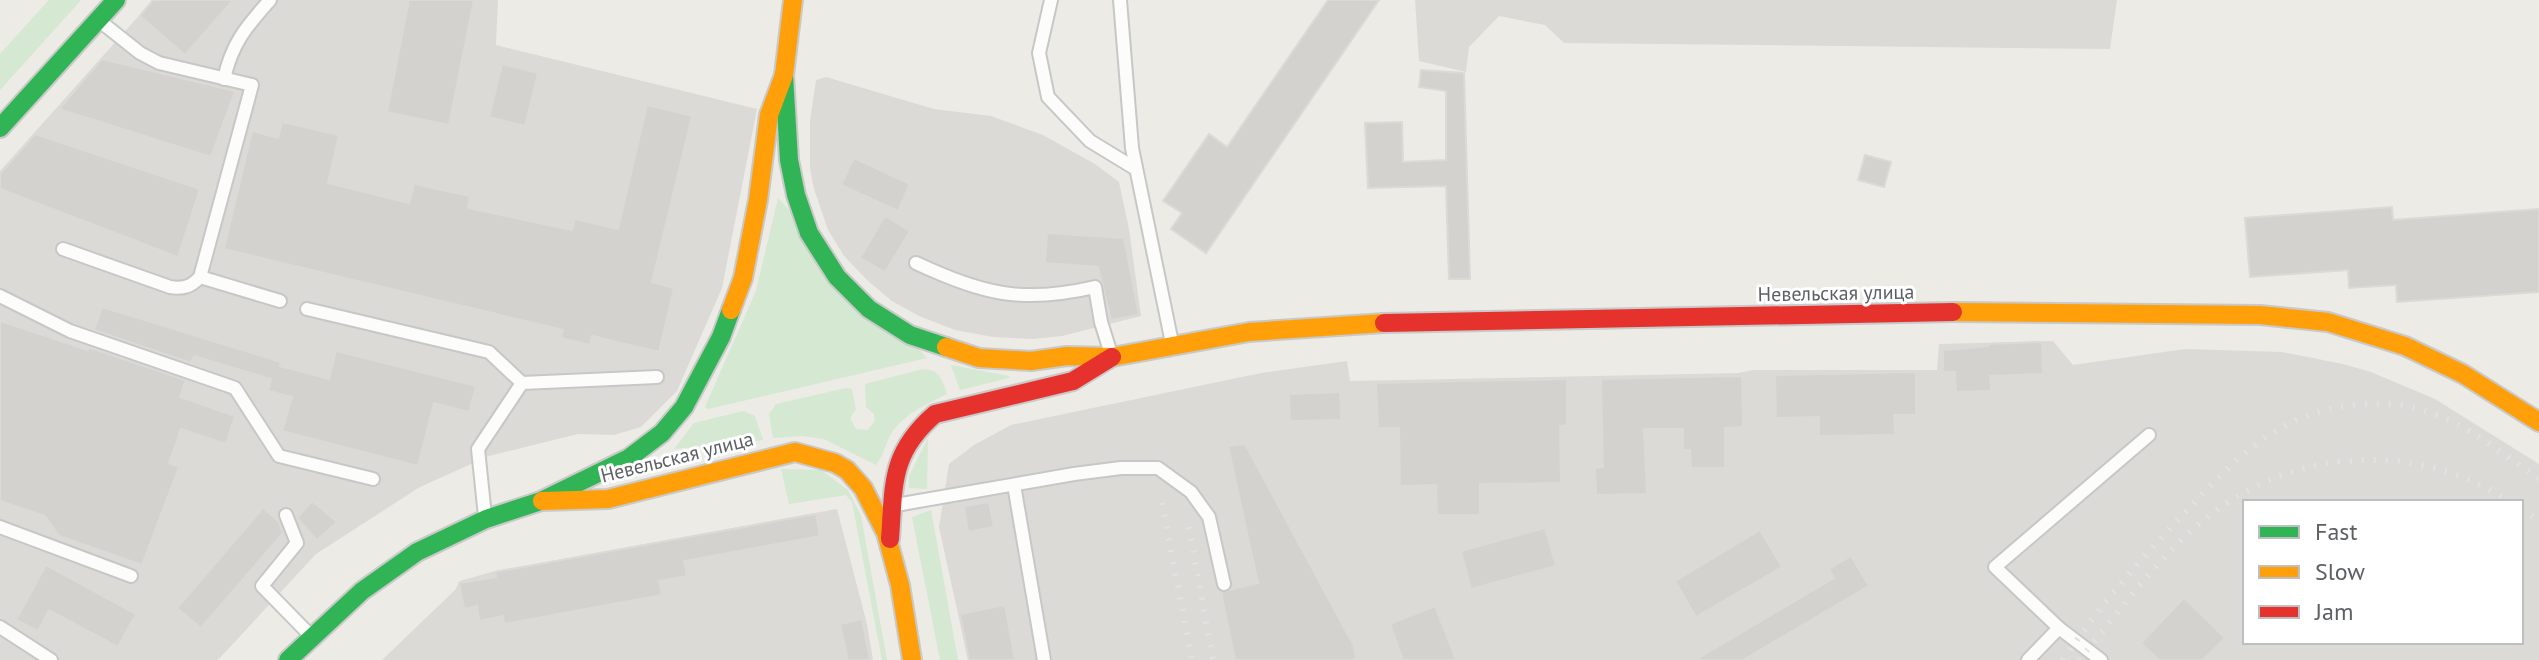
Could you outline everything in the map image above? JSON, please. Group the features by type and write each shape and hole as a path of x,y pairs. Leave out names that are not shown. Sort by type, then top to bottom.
{"street":[{"path":"0,128 116,0"},
{"path":"793,0 784,75 789,160 796,195 809,233 837,277 869,309 910,335 979,358 1031,361 1067,356 1112,357"},
{"path":"541,501 629,458 662,433 701,377 721,337 743,278 758,200 769,115 784,75"},
{"name":"Невельская улица","path":"1112,357 1249,332 1360,323 1985,312 2260,315 2328,322 2405,346 2463,374 2539,422"},
{"path":"912,660 890,540 894,478 904,443 915,428 935,414 1073,381 1112,357"},
{"name":"Невельская улица","path":"288,660 362,591 417,552 486,519 541,501 608,499 795,452 822,456 846,468 865,489 890,540"}],"lane":[{"path":"224,79 230,54 241,34 270,0"},
{"path":"1051,0 1039,53 1048,97 1090,141 1136,169"},
{"path":"1120,0 1132,148 1173,346"},
{"path":"63,249 170,287 182,289 193,285 200,277 252,85 159,63 140,53 98,20"},
{"path":"916,263 961,284 997,294 1058,295 1095,287 1101,322 1112,357"},
{"path":"200,277 280,301"},
{"path":"0,296 70,331 235,388 279,456 373,479"},
{"path":"307,309 489,352 522,383 657,377"},
{"path":"486,519 478,449 522,383"},
{"path":"2101,660 2059,628 1995,567 2149,435"},
{"path":"893,505 1121,468 1158,468 1191,492 1209,517 1224,584"},
{"path":"1014,485 1044,660"},
{"path":"286,515 297,543 262,586 312,637"},
{"path":"0,527 131,576"},
{"path":"0,627 51,660"},
{"path":"2028,660 2059,628"}],"shaded area":[{"path":"153,0 498,0 496,45 757,109 722,288 677,391 641,427 614,435 578,434 489,456 420,487 316,554 218,660 0,660 0,171"},
{"path":"1415,0 2117,0 2110,49 1564,43 1545,25 1499,16 1469,47 1466,72 1419,61"},
{"path":"826,77 934,109 991,116 1043,135 1095,164 1119,182 1141,316 1062,336 1033,339 993,337 955,330 892,301 844,256 828,230 814,189 810,168 810,121 816,80"},
{"path":"2053,341 2073,365 2185,349 2282,352 2371,372 2435,399 2539,464 2539,660 968,660 939,527 949,464 974,445 1011,425 1261,373 1347,361 1350,381 1739,373 1753,370 1937,370 1939,344"},
{"path":"837,509 867,624 873,660 382,660 455,590 460,581 495,571"}],"green space":[{"path":"49,0 81,0 0,90 0,54"},
{"path":"778,198 927,358 708,409 705,407 756,291"},
{"path":"951,365 1009,376 1009,378 960,390"},
{"path":"919,370 935,372 947,394 915,411 895,428 876,465 824,439 802,436 773,438 769,414 776,404 846,388 852,389 856,409 850,418 856,429 868,430 875,420 874,414 866,407 865,384"},
{"path":"743,411 755,416 763,440 674,449 694,423"},
{"path":"928,438 927,489 909,488 909,476"},
{"path":"781,469 821,470 848,490 861,516 887,660 882,660 852,502 846,495 789,504"},
{"path":"931,510 958,660 940,660 912,517"}],"building":[{"path":"153,0 233,0 185,55 140,16"},
{"path":"409,0 474,0 449,125 387,112"},
{"path":"1328,0 1379,0 1206,253 1171,229 1182,213 1163,201 1209,134 1227,147"},
{"path":"102,59 235,91 211,157 59,109"},
{"path":"502,64 538,73 525,126 489,117"},
{"path":"1421,70 1464,73 1470,279 1449,279 1446,186 1368,188 1365,123 1402,122 1403,162 1446,160 1446,91 1419,87"},
{"path":"647,105 692,116 652,282 674,288 659,352 592,336 590,345 561,338 563,330 224,249 252,131 278,138 282,122 339,135 328,183 409,203 414,184 470,196 468,208 572,230 575,219 618,229"},
{"path":"35,134 200,189 178,257 0,189 0,174"},
{"path":"1865,155 1891,162 1884,187 1858,180"},
{"path":"854,158 910,184 898,211 841,185"},
{"path":"2392,207 2393,220 2539,209 2539,292 2397,302 2396,285 2349,288 2348,270 2250,277 2245,218"},
{"path":"885,216 910,231 885,272 860,258"},
{"path":"1047,233 1124,238 1139,315 1111,320 1098,267 1045,263"},
{"path":"102,307 281,362 280,366 329,379 336,351 476,386 469,412 434,403 418,466 282,431 292,397 268,391 271,379 194,356 191,363 94,330"},
{"path":"0,321 186,380 180,397 235,416 226,444 181,429 169,463 179,467 142,565 59,536 45,516 0,501"},
{"path":"2042,342 2043,374 1990,376 1991,391 1956,392 1955,372 1943,372 1943,350"},
{"path":"1916,372 1916,415 1894,415 1895,435 1819,436 1819,417 1776,418 1775,375"},
{"path":"1742,376 1743,427 1725,428 1725,468 1691,468 1690,450 1683,450 1683,429 1644,429 1647,494 1596,495 1595,468 1603,467 1601,379"},
{"path":"1567,379 1567,425 1560,426 1561,483 1480,484 1480,515 1437,515 1436,485 1400,486 1399,428 1378,428 1376,383"},
{"path":"1340,392 1341,420 1290,421 1289,394"},
{"path":"1245,444 1354,646 1356,660 1235,660 1221,592 1258,583 1228,446"},
{"path":"312,501 337,522 317,540 297,518"},
{"path":"989,502 994,527 968,532 964,506"},
{"path":"263,508 279,522 283,533 201,628 177,608"},
{"path":"816,514 820,536 684,561 687,576 659,581 662,595 504,624 503,616 479,621 477,606 464,609 459,583 496,577 495,572"},
{"path":"1545,528 1556,566 1471,589 1461,551"},
{"path":"1760,530 1782,567 1696,617 1675,581"},
{"path":"1851,556 1869,586 1743,660 1695,660 1834,578 1829,569"},
{"path":"46,565 136,614 118,647 49,610 38,631 16,620"},
{"path":"2184,598 2225,638 2203,660 2159,660 2141,643"},
{"path":"1005,605 1015,660 969,660 960,614"},
{"path":"1435,606 1456,660 1403,660 1390,624"},
{"path":"862,619 870,660 848,660 840,624"}],"railway":[{"path":"2063,660 2122,582 2218,478 2265,438 2311,414 2364,404 2419,409 2467,429 2539,479"},
{"path":"2079,660 2143,582 2195,528 2248,490 2284,474 2322,464 2361,460 2400,462 2438,469 2476,483 2507,500"},
{"path":"1162,503 1192,660"},
{"path":"2523,510 2539,521"},
{"path":"1189,527 1213,660"}],"traffic: fast":[{"path":"0,128 116,0"},
{"path":"784,75 789,160 796,195 809,233 837,277 869,309 910,335 946,347"},
{"path":"288,660 362,591 417,552 486,519 541,501 629,458 662,433 684,407 721,337 731,310"}],"traffic: slow":[{"path":"731,310 743,278 758,200 769,115 784,75 793,0"},
{"path":"1953,312 2260,315 2328,322 2405,346 2463,374 2539,422"},
{"path":"946,347 979,358 1031,361 1067,356 1112,357 1249,332 1384,323"},
{"path":"542,501 608,499 795,452 835,463 847,470 863,488 886,533 900,585 912,660"}],"traffic: jam":[{"path":"1384,323 1953,312"},
{"path":"890,539 894,486 902,456 920,428 935,414 1073,381 1112,357"}]}
